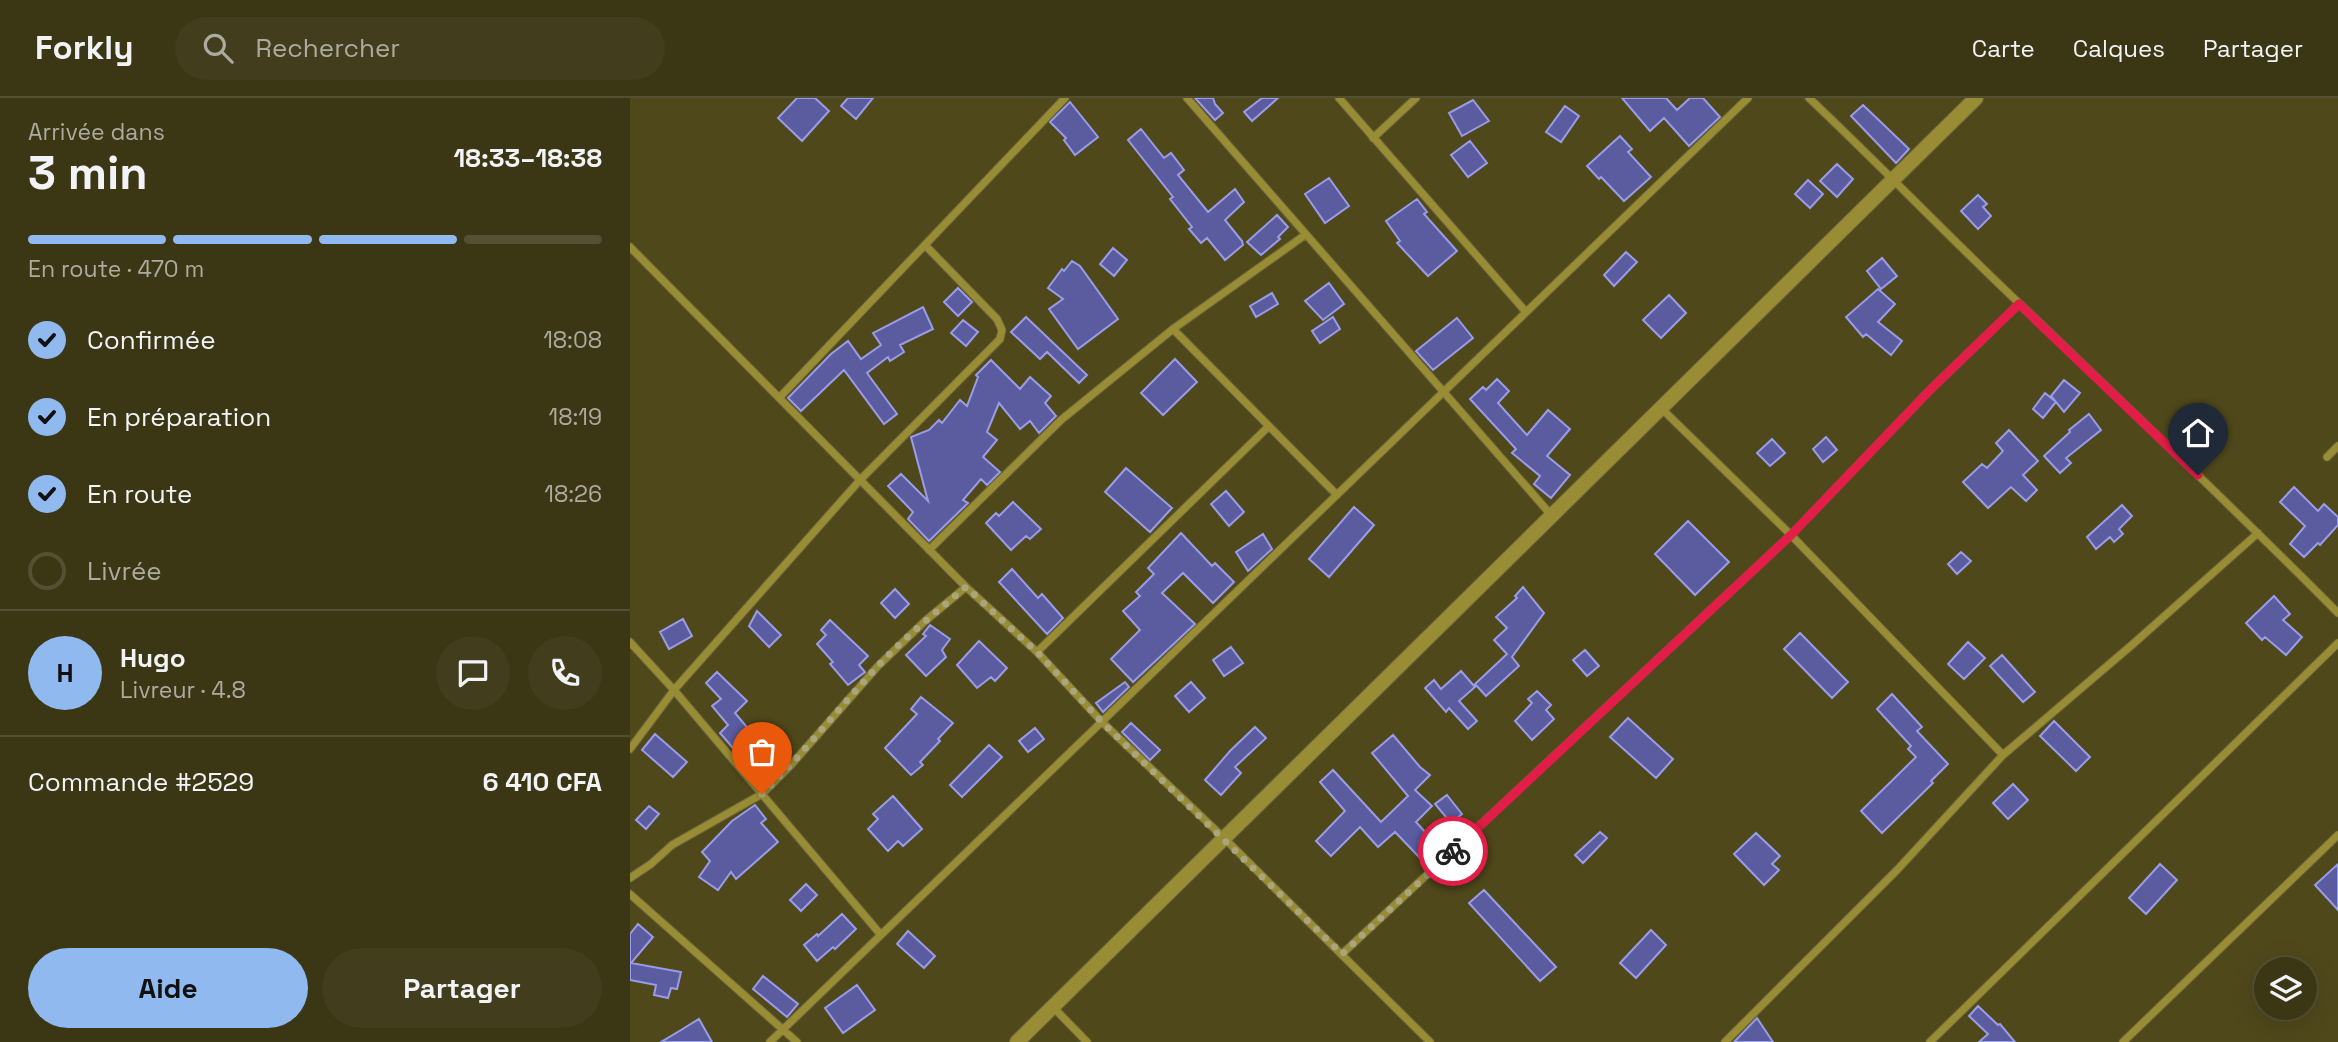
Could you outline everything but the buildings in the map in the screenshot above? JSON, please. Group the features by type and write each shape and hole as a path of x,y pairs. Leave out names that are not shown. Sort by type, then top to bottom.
{"main road":[{"path":"1017,1042 1976,98"}],"street":[{"path":"779,397 1065,98"},
{"path":"1187,98 1553,516"},
{"path":"1339,98 1526,312"},
{"path":"1373,138 1416,98"},
{"path":"770,1042 1748,98"},
{"path":"1809,98 2338,613"},
{"path":"929,550 1060,420 1173,329 1305,235"},
{"path":"630,749 674,690 860,480 1000,339 1002,330 997,319 925,245"},
{"path":"630,247 966,587 1037,652 1102,722 1225,839 1430,1042"},
{"path":"1342,954 1791,535 1930,390 2019,304"},
{"path":"1173,329 1337,495"},
{"path":"1662,408 1791,535 2003,755"},
{"path":"1037,652 1268,427"},
{"path":"2328,457 2338,446"},
{"path":"1725,1042 1898,869 2003,755 2258,533"},
{"path":"630,878 672,845 762,794 792,765 878,666 966,587"},
{"path":"630,642 674,690 881,935"},
{"path":"1930,1042 2338,643"},
{"path":"2123,1042 2338,835"},
{"path":"630,894 797,1042"},
{"path":"1052,1007 1087,1042"}],"way so far":[{"path":"762,794 792,765 878,666 966,587 1037,652 1102,722 1342,954 1453,851"}],"route":[{"path":"1453,851 1791,535 1930,390 2019,304 2198,475"}]}
